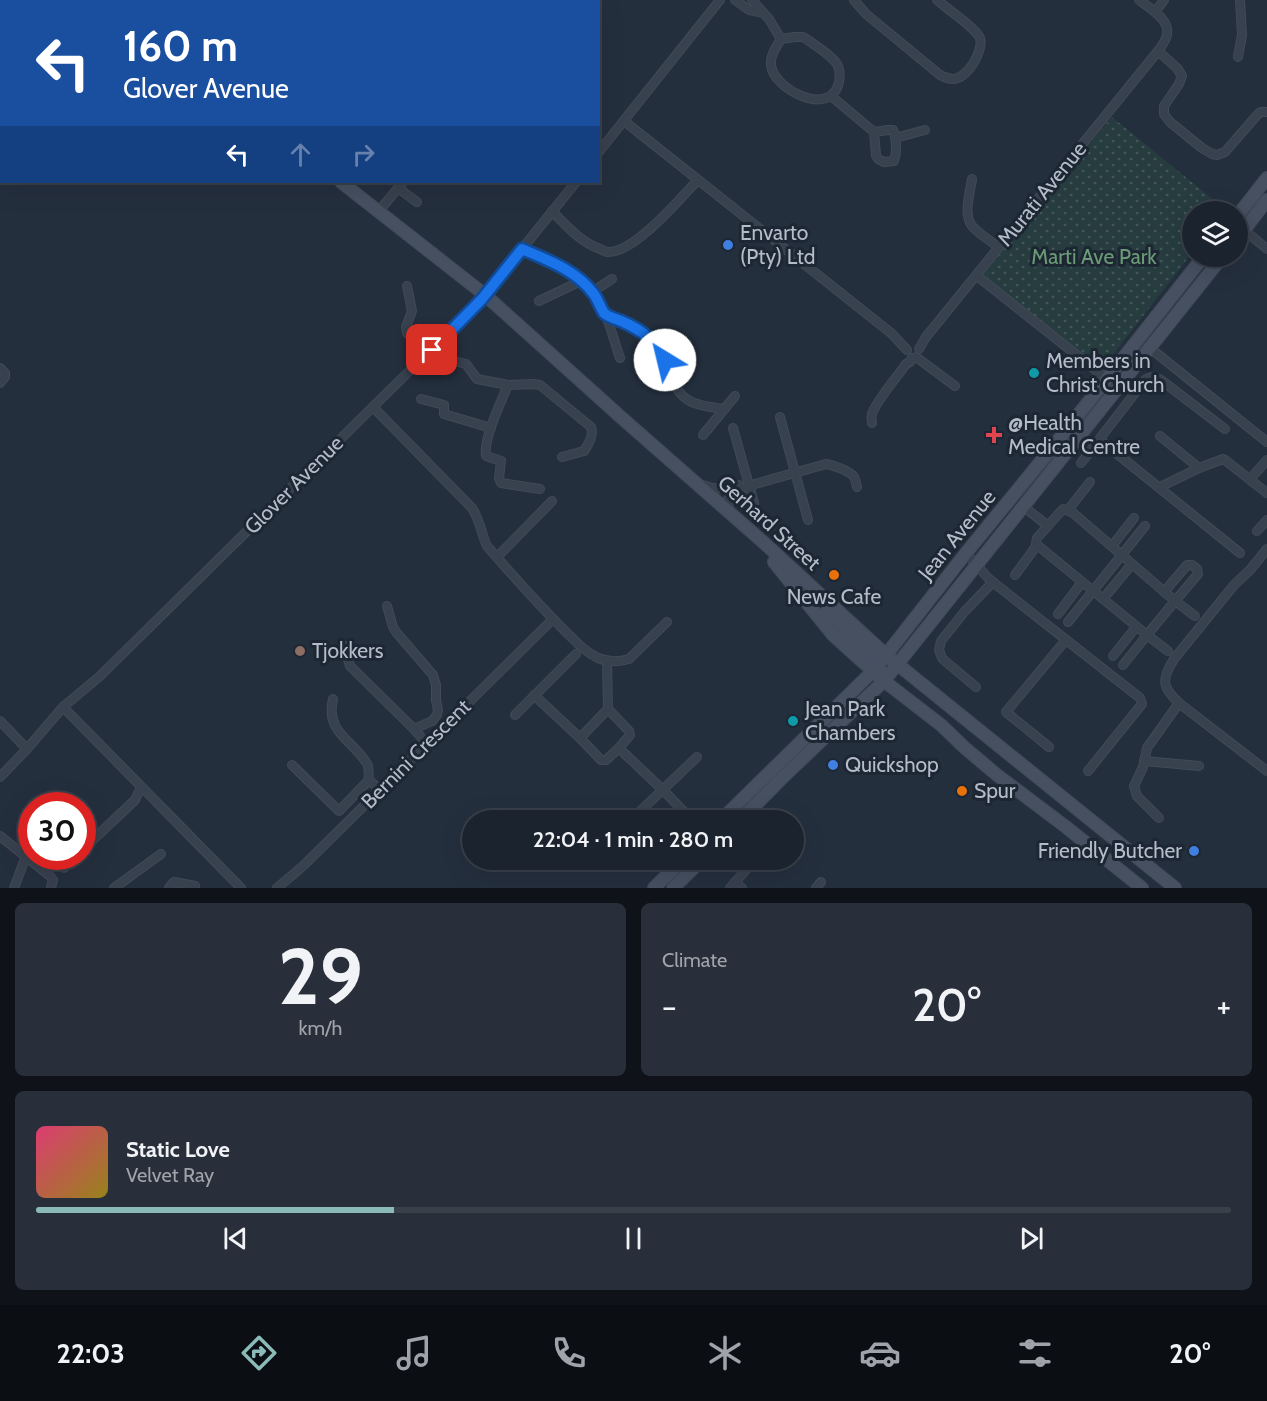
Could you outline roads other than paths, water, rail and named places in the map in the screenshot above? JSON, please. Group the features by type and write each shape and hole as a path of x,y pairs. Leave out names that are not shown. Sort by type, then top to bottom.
{"street":[{"path":"600,151 720,0"},
{"path":"735,0 748,10 762,13"},
{"path":"752,0 769,19 781,39"},
{"path":"854,0 866,14 939,75 956,79 961,77 973,64 980,49 980,38 936,0"},
{"path":"1139,0 1155,12 1167,27 1166,39 1158,51 1177,68 1182,76 1164,106 1164,114 1170,122 1202,148 1217,155 1225,152 1258,114 1267,112"},
{"path":"1155,12 1164,0"},
{"path":"1239,57 1242,34 1240,0"},
{"path":"803,37 836,63 839,69 839,81 831,96 824,99 802,97 779,80 774,74 771,63 773,53 781,39 803,37"},
{"name":"Murati Avenue","path":"913,354 1158,51"},
{"path":"831,96 874,132 878,159 892,162 895,159 894,133 890,129 874,132"},
{"path":"624,121 955,386"},
{"path":"895,138 925,130"},
{"path":"1248,202 1267,178"},
{"path":"972,179 969,220 973,227 999,247"},
{"path":"552,212 588,245 608,252 627,247 654,226 698,180"},
{"name":"Gerhard Street","path":"337,183 482,298 759,544 833,635 879,663 897,664 1175,888"},
{"name":"Gerhard Street","path":"342,183 379,211 623,419 805,581 879,663 884,681 941,725 997,775 1142,888"},
{"name":"Glover Avenue","path":"0,777 63,707 99,677 482,298 575,183"},
{"path":"379,211 400,185 417,202"},
{"path":"1248,225 1267,200"},
{"path":"1248,238 1267,249"},
{"path":"522,249 552,261 580,280 592,292 605,314 620,358"},
{"name":"Jean Avenue","path":"731,810 879,663 1195,267"},
{"name":"Jean Avenue","path":"751,810 884,681 1214,267"},
{"path":"977,276 1107,379"},
{"path":"592,292 612,279"},
{"path":"538,301 580,280"},
{"path":"407,286 412,311 406,333 429,352 466,364 477,379 508,384 540,385 591,427 592,437 584,451 562,457"},
{"path":"605,314 634,327 656,344 672,383 685,398 699,405 723,409"},
{"path":"1150,348 1267,442"},
{"path":"872,423 871,416 874,409 913,354"},
{"path":"0,368 5,373 5,377 0,383"},
{"path":"1081,463 1145,380 1151,377 1161,380 1225,429"},
{"path":"508,384 491,428 486,456 501,461 501,483 540,489"},
{"path":"703,435 735,396"},
{"path":"421,399 444,405 444,414 491,428"},
{"path":"373,407 472,508 479,520 487,546 581,647 598,658 621,661 629,658 667,622"},
{"path":"780,417 808,520"},
{"path":"733,428 751,485 754,503"},
{"path":"1160,436 1199,468"},
{"path":"1100,440 1240,553"},
{"path":"1160,487 1224,459 1267,493"},
{"path":"1250,479 1267,459"},
{"path":"696,482 711,489 730,490 826,464 833,465 852,475 857,487"},
{"path":"1068,510 1090,482"},
{"path":"729,512 730,490"},
{"path":"496,557 552,501"},
{"path":"1023,506 1048,526"},
{"path":"1168,651 1037,545 1036,540 1062,510 1068,510 1164,592 1196,616"},
{"path":"1112,546 1134,518"},
{"path":"1257,531 1267,520"},
{"path":"1068,622 1145,526"},
{"path":"1015,576 1037,545"},
{"path":"1267,549 1215,608 1167,669 1164,677 1166,688 1179,703 1267,771"},
{"path":"966,553 985,576 1139,697 1142,702 1088,771"},
{"path":"1103,599 1132,564"},
{"path":"1123,665 1198,574 1197,569 1192,565 1187,565 1164,592"},
{"path":"976,687 942,658 939,647 952,626 993,582"},
{"path":"1058,614 1082,582"},
{"path":"387,606 396,632 433,675 436,684 437,715 432,721 414,729"},
{"name":"Bernini Crescent","path":"277,888 303,866 553,619"},
{"path":"1113,656 1136,627"},
{"path":"1049,747 1006,712 1065,641"},
{"path":"346,646 351,666 427,744"},
{"path":"515,715 576,654"},
{"path":"534,695 601,760 608,759 630,735 609,709 606,660"},
{"path":"333,699 331,715 335,725 343,738 367,763 369,780 380,790"},
{"path":"1159,818 1137,796 1134,786 1143,767 1147,748 1179,703"},
{"path":"63,707 241,888"},
{"path":"580,738 609,709"},
{"path":"0,721 27,749"},
{"path":"624,753 682,810"},
{"path":"642,810 697,757"},
{"path":"1144,761 1199,766"},
{"path":"292,765 339,811 369,780"},
{"path":"96,837 135,800 141,787"},
{"path":"740,810 760,791 765,788 771,790"},
{"path":"0,836 18,850"},
{"path":"114,888 161,854"},
{"path":"14,888 21,870"},
{"path":"43,870 53,880 51,888"},
{"path":"654,888 672,870"},
{"path":"673,888 692,870"},
{"path":"736,886 747,870"},
{"path":"169,888 174,882 195,886"}],"place":[{"name":"Envarto (Pty) Ltd","path":"728,245"},
{"name":"Members in Christ Church","path":"1034,373"},
{"name":"@Health Medical Centre","path":"994,435"},
{"name":"News Cafe","path":"834,575"},
{"name":"Tjokkers","path":"300,651"},
{"name":"Jean Park Chambers","path":"793,721"},
{"name":"Quickshop","path":"833,765"},
{"name":"Spur","path":"962,791"},
{"name":"Friendly Butcher","path":"1194,851"}],"park label":[{"name":"Marti Ave Park","path":"1094,257"}]}
